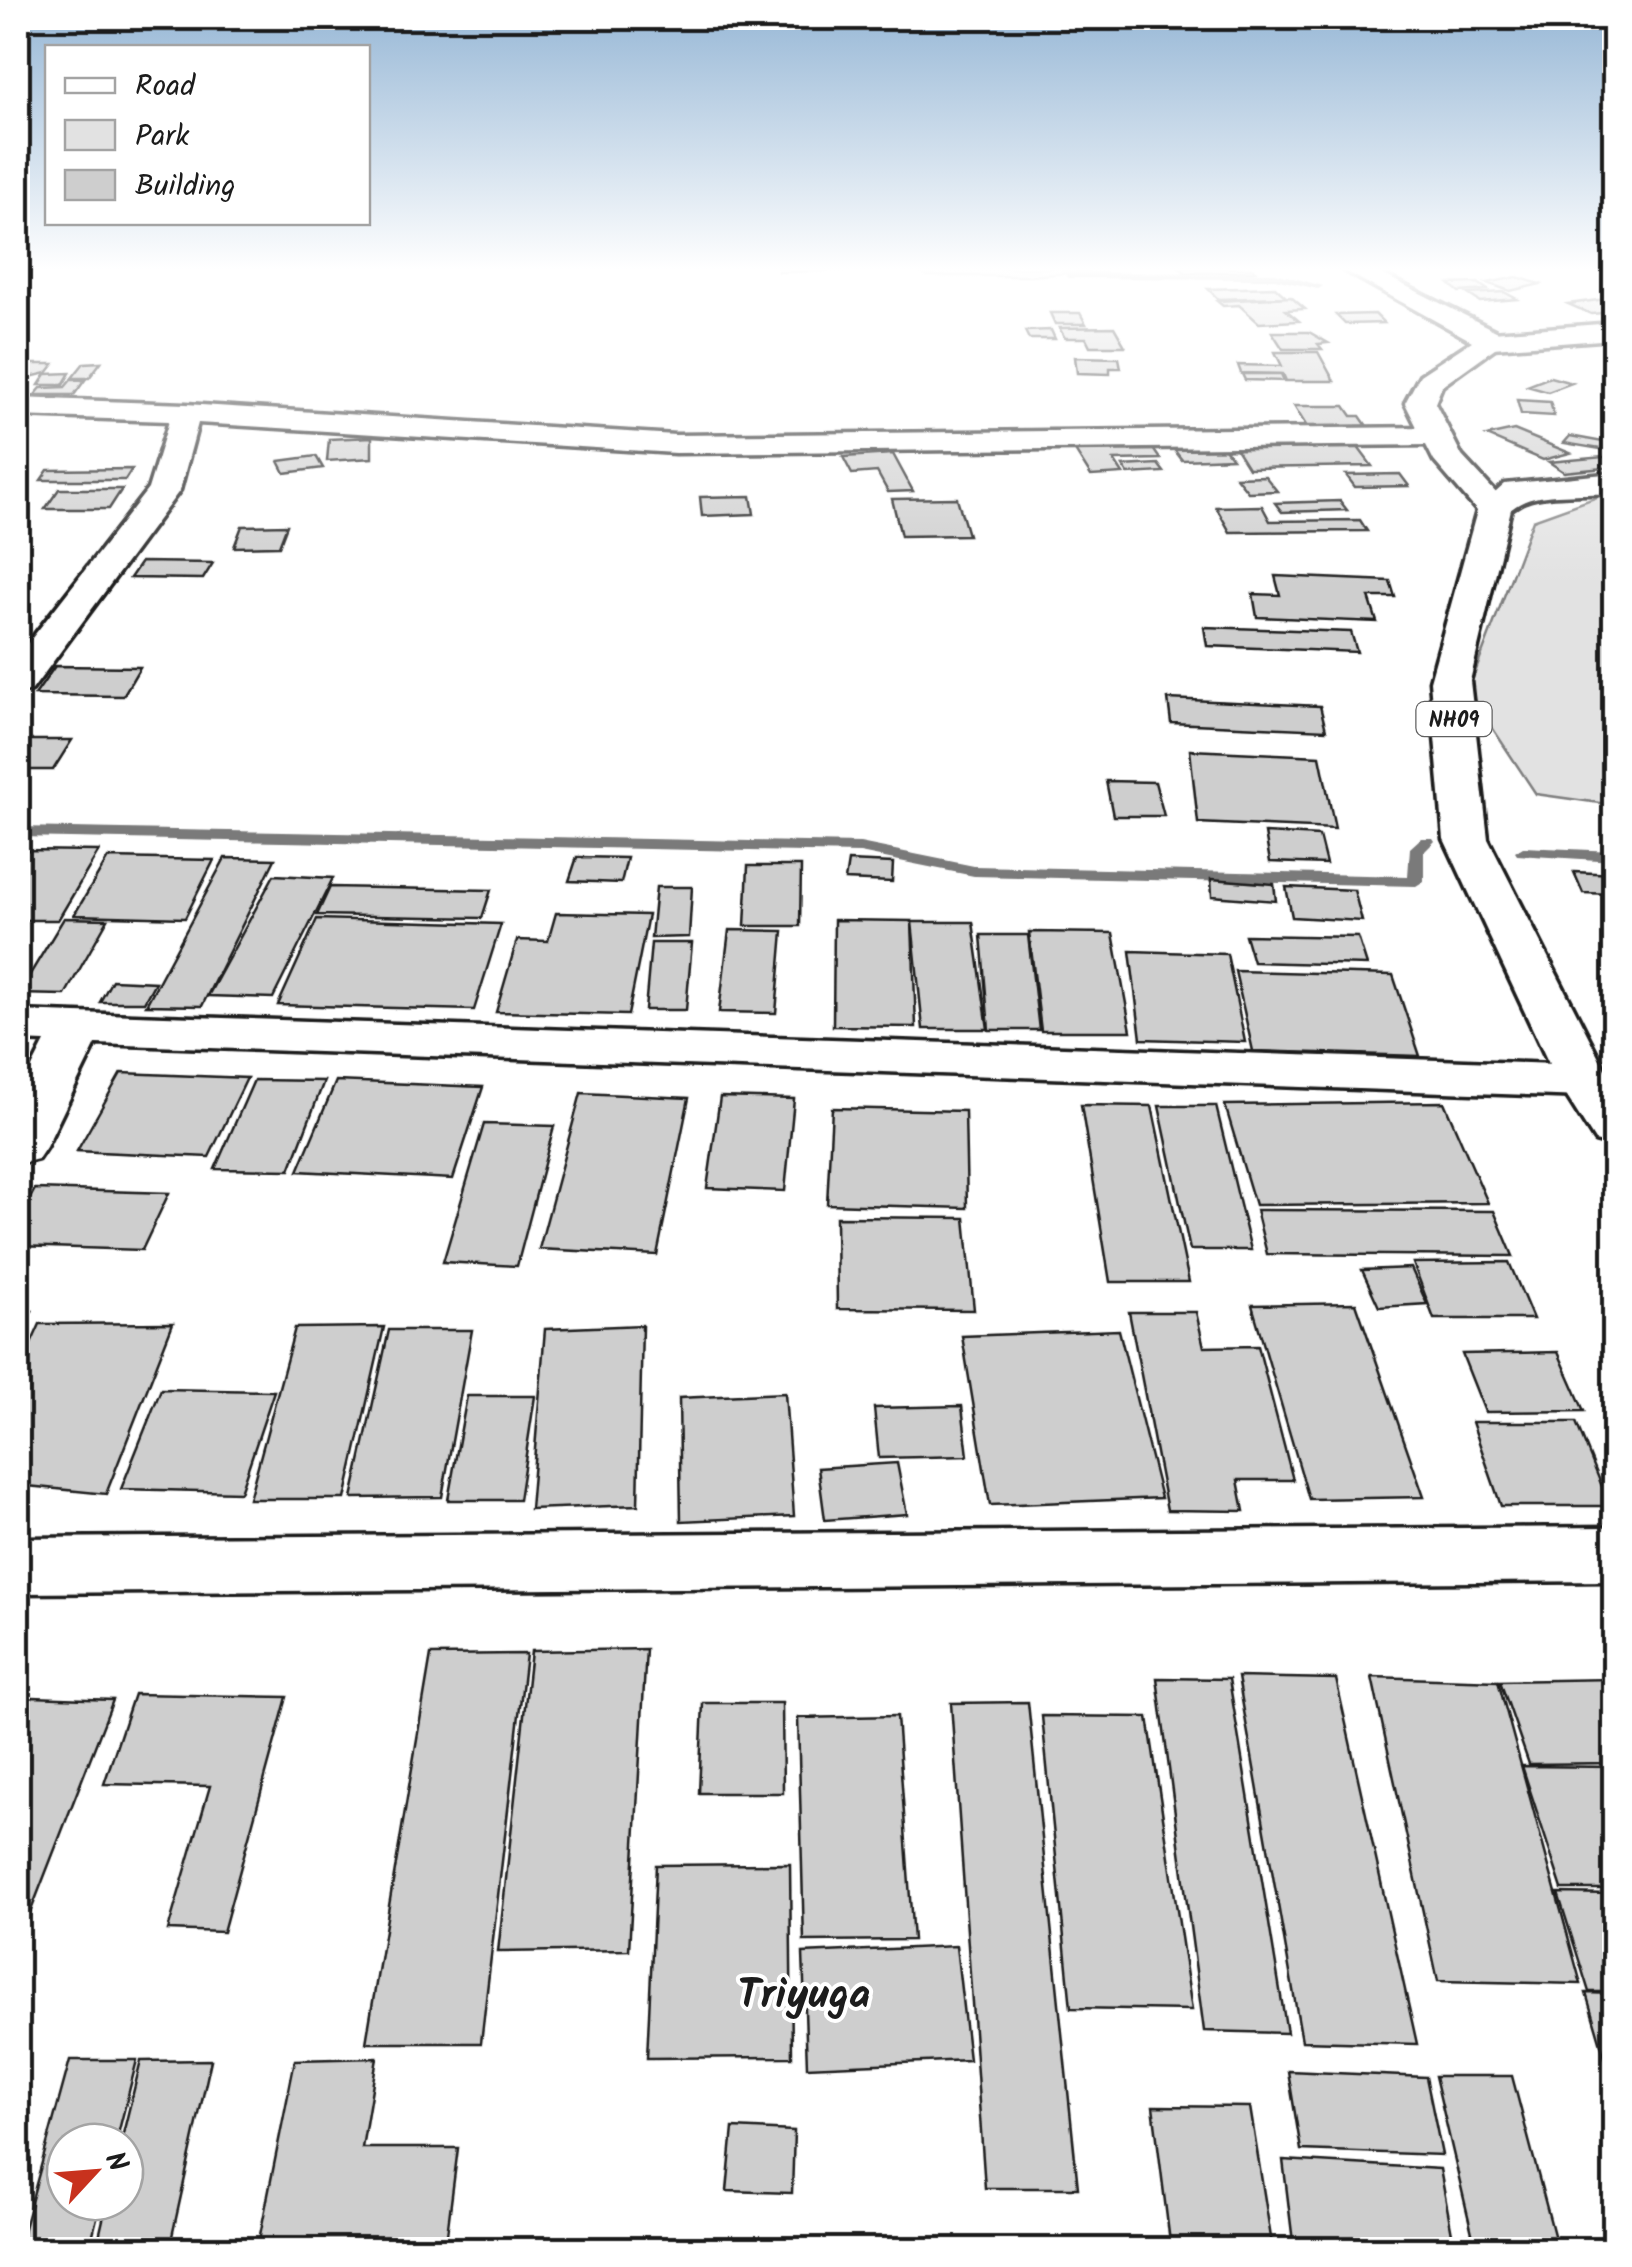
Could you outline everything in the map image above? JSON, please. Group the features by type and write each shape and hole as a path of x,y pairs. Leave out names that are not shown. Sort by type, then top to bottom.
{"street":[{"path":"1441,374 1430,381 1420,403 1432,436 1468,487 1494,509 1517,491 1614,483"},
{"path":"18,407 186,413 676,444 1432,436"},
{"path":"18,682 164,490 186,413"},
{"name":"NH09","path":"1494,509 1450,681 1466,839 1584,1081 1614,1129"},
{"path":"18,1026 1584,1081"},
{"path":"18,1147 78,1029"},
{"path":"18,1566 1614,1554"}],"green space":[{"path":"1614,491 1614,805 1536,794 1468,691 1533,520"}],"building":[{"path":"18,374 44,374 18,380"},
{"path":"46,374 70,374 63,385 39,385"},
{"path":"75,374 92,374 89,378 72,378"},
{"path":"1242,374 1281,374 1284,381 1245,380"},
{"path":"1274,374 1330,374 1334,381 1286,381 1283,374"},
{"path":"1550,377 1572,383 1548,392 1527,386"},
{"path":"71,380 85,380 74,395 35,395 41,388 65,387"},
{"path":"1517,400 1550,402 1554,416 1521,414"},
{"path":"1294,406 1345,406 1367,426 1358,426 1363,435 1312,435"},
{"path":"1514,430 1570,453 1543,460 1487,436"},
{"path":"1570,436 1614,444 1614,448 1612,451 1564,443"},
{"path":"372,437 372,458 327,461 329,439"},
{"path":"1354,442 1372,466 1248,468 1233,444"},
{"path":"1222,445 1232,458 1182,460 1172,447"},
{"path":"1151,446 1160,459 1114,460 1123,474 1091,476 1074,449"},
{"path":"893,454 913,491 888,492 877,472 852,474 843,457"},
{"path":"316,456 323,468 285,473 279,461"},
{"path":"1614,456 1614,467 1564,472 1549,462"},
{"path":"1158,464 1164,472 1128,474 1123,466"},
{"path":"132,469 125,480 41,480 48,470"},
{"path":"1400,474 1409,486 1355,487 1346,475"},
{"path":"1265,476 1277,491 1248,492 1236,477"},
{"path":"59,489 122,489 109,509 45,509"},
{"path":"751,496 754,514 702,516 700,497"},
{"path":"957,498 968,535 901,536 892,499"},
{"path":"1340,501 1347,510 1282,512 1275,503"},
{"path":"1262,506 1270,521 1360,520 1367,531 1230,532 1216,507"},
{"path":"287,525 279,546 234,547 242,526"},
{"path":"141,562 213,563 203,579 130,578"},
{"path":"1275,576 1390,581 1395,597 1369,597 1377,622 1257,617 1253,594 1280,595"},
{"path":"1204,627 1351,632 1357,652 1207,646"},
{"path":"55,666 140,667 123,696 35,695"},
{"path":"1168,699 1320,706 1326,730 1171,723"},
{"path":"18,740 72,740 53,770 18,770"},
{"path":"1190,750 1320,756 1335,829 1198,823"},
{"path":"1106,781 1155,782 1164,816 1113,816"},
{"path":"1265,833 1319,836 1326,864 1270,862"},
{"path":"18,850 99,851 58,920 18,920"},
{"path":"577,857 627,858 621,883 569,881"},
{"path":"108,858 214,860 185,918 74,915"},
{"path":"225,858 275,859 202,1006 146,1005"},
{"path":"848,861 893,863 892,882 845,880"},
{"path":"748,866 801,866 800,926 745,926"},
{"path":"1574,872 1614,874 1614,894 1583,893"},
{"path":"274,875 333,878 273,998 208,996"},
{"path":"1211,879 1274,884 1276,901 1212,896"},
{"path":"330,887 491,890 482,918 317,915"},
{"path":"656,887 692,887 689,937 651,938"},
{"path":"1286,887 1354,890 1362,921 1292,917"},
{"path":"556,913 648,915 628,1015 496,1012 517,940 548,941"},
{"path":"64,918 108,919 65,995 18,994"},
{"path":"317,919 501,924 474,1010 278,1005"},
{"path":"834,920 912,921 916,1027 833,1026"},
{"path":"912,922 973,922 988,1029 923,1029"},
{"path":"729,930 783,931 776,1013 719,1012"},
{"path":"1029,932 1113,933 1131,1031 1041,1031"},
{"path":"981,935 1028,935 1039,1030 989,1030"},
{"path":"1245,935 1358,937 1367,965 1253,962"},
{"path":"651,943 692,943 686,1010 645,1010"},
{"path":"1130,951 1227,954 1245,1042 1141,1039"},
{"path":"1235,971 1393,975 1420,1056 1253,1051"},
{"path":"112,980 155,982 144,1002 100,1002"},
{"path":"121,1073 247,1078 209,1157 77,1151"},
{"path":"254,1080 324,1081 290,1170 215,1169"},
{"path":"336,1081 483,1087 453,1179 298,1171"},
{"path":"581,1093 689,1098 657,1255 539,1249"},
{"path":"720,1097 794,1099 785,1191 707,1188"},
{"path":"1444,1102 1488,1203 1255,1205 1225,1105"},
{"path":"1081,1105 1152,1106 1189,1282 1110,1282"},
{"path":"1159,1106 1216,1106 1251,1250 1190,1250"},
{"path":"832,1108 965,1111 967,1208 827,1204"},
{"path":"484,1124 554,1126 517,1266 443,1262"},
{"path":"35,1189 169,1193 142,1250 18,1246 18,1221"},
{"path":"1256,1210 1494,1211 1513,1256 1267,1254"},
{"path":"836,1217 965,1218 974,1310 837,1309"},
{"path":"1509,1262 1533,1319 1434,1319 1413,1263"},
{"path":"1411,1268 1427,1304 1379,1307 1362,1270"},
{"path":"1356,1303 1424,1497 1309,1499 1252,1305"},
{"path":"18,1311 32,1311 18,1344"},
{"path":"1129,1312 1196,1312 1204,1347 1258,1346 1293,1480 1238,1480 1244,1511 1167,1510"},
{"path":"173,1323 106,1494 18,1485 18,1373 40,1324"},
{"path":"642,1325 638,1505 530,1509 545,1329"},
{"path":"384,1327 345,1499 249,1499 295,1328"},
{"path":"389,1330 472,1330 442,1497 352,1498"},
{"path":"1119,1330 1161,1498 990,1505 962,1336"},
{"path":"1558,1352 1584,1411 1485,1412 1462,1354"},
{"path":"161,1389 274,1391 240,1492 121,1489"},
{"path":"785,1393 794,1516 681,1521 679,1398"},
{"path":"467,1396 535,1396 519,1500 448,1500"},
{"path":"962,1406 968,1456 879,1458 874,1408"},
{"path":"1472,1422 1576,1422 1610,1506 1501,1506"},
{"path":"897,1463 907,1514 825,1520 818,1468"},
{"path":"646,1649 629,1950 498,1952 531,1651"},
{"path":"526,1654 481,2043 366,2043 431,1655"},
{"path":"1238,1677 1336,1679 1417,2044 1302,2041"},
{"path":"1372,1677 1498,1681 1581,1984 1438,1981"},
{"path":"1157,1678 1229,1679 1287,2033 1204,2031"},
{"path":"1614,1679 1614,1763 1529,1764 1500,1681"},
{"path":"134,1694 287,1697 223,1932 168,1930 210,1786 104,1784"},
{"path":"32,1697 113,1700 18,1944 18,1729"},
{"path":"1028,1702 1078,2188 985,2188 951,1703"},
{"path":"703,1703 782,1703 783,1793 699,1793"},
{"path":"897,1716 913,1940 804,1941 798,1718"},
{"path":"1042,1716 1148,1717 1192,2010 1071,2008"},
{"path":"1522,1766 1614,1767 1614,1889 1562,1889"},
{"path":"790,1864 792,2057 647,2058 656,1865"},
{"path":"1558,1893 1614,1894 1614,1992 1589,1992"},
{"path":"956,1946 969,2060 807,2067 803,1953"},
{"path":"1586,1993 1614,1994 1614,2089"},
{"path":"377,2058 362,2148 458,2148 445,2250 257,2250 295,2060"},
{"path":"70,2060 137,2060 121,2122 53,2122"},
{"path":"211,2060 169,2250 96,2250 102,2222 145,2222 145,2122 126,2122 141,2061"},
{"path":"1288,2071 1426,2077 1442,2155 1301,2150"},
{"path":"1435,2076 1512,2076 1558,2250 1476,2250"},
{"path":"1153,2106 1250,2107 1273,2250 1171,2250"},
{"path":"733,2128 794,2131 792,2193 727,2191"},
{"path":"45,2151 45,2222 96,2222 89,2250 18,2250"},
{"path":"1283,2160 1440,2169 1455,2250 1294,2250"}],"waterway":[{"path":"18,832 860,848 974,871 1416,881 1416,851 1427,841"},
{"path":"1523,852 1614,856"}],"district":[{"name":"Triyuga","path":"804,1993"}]}
